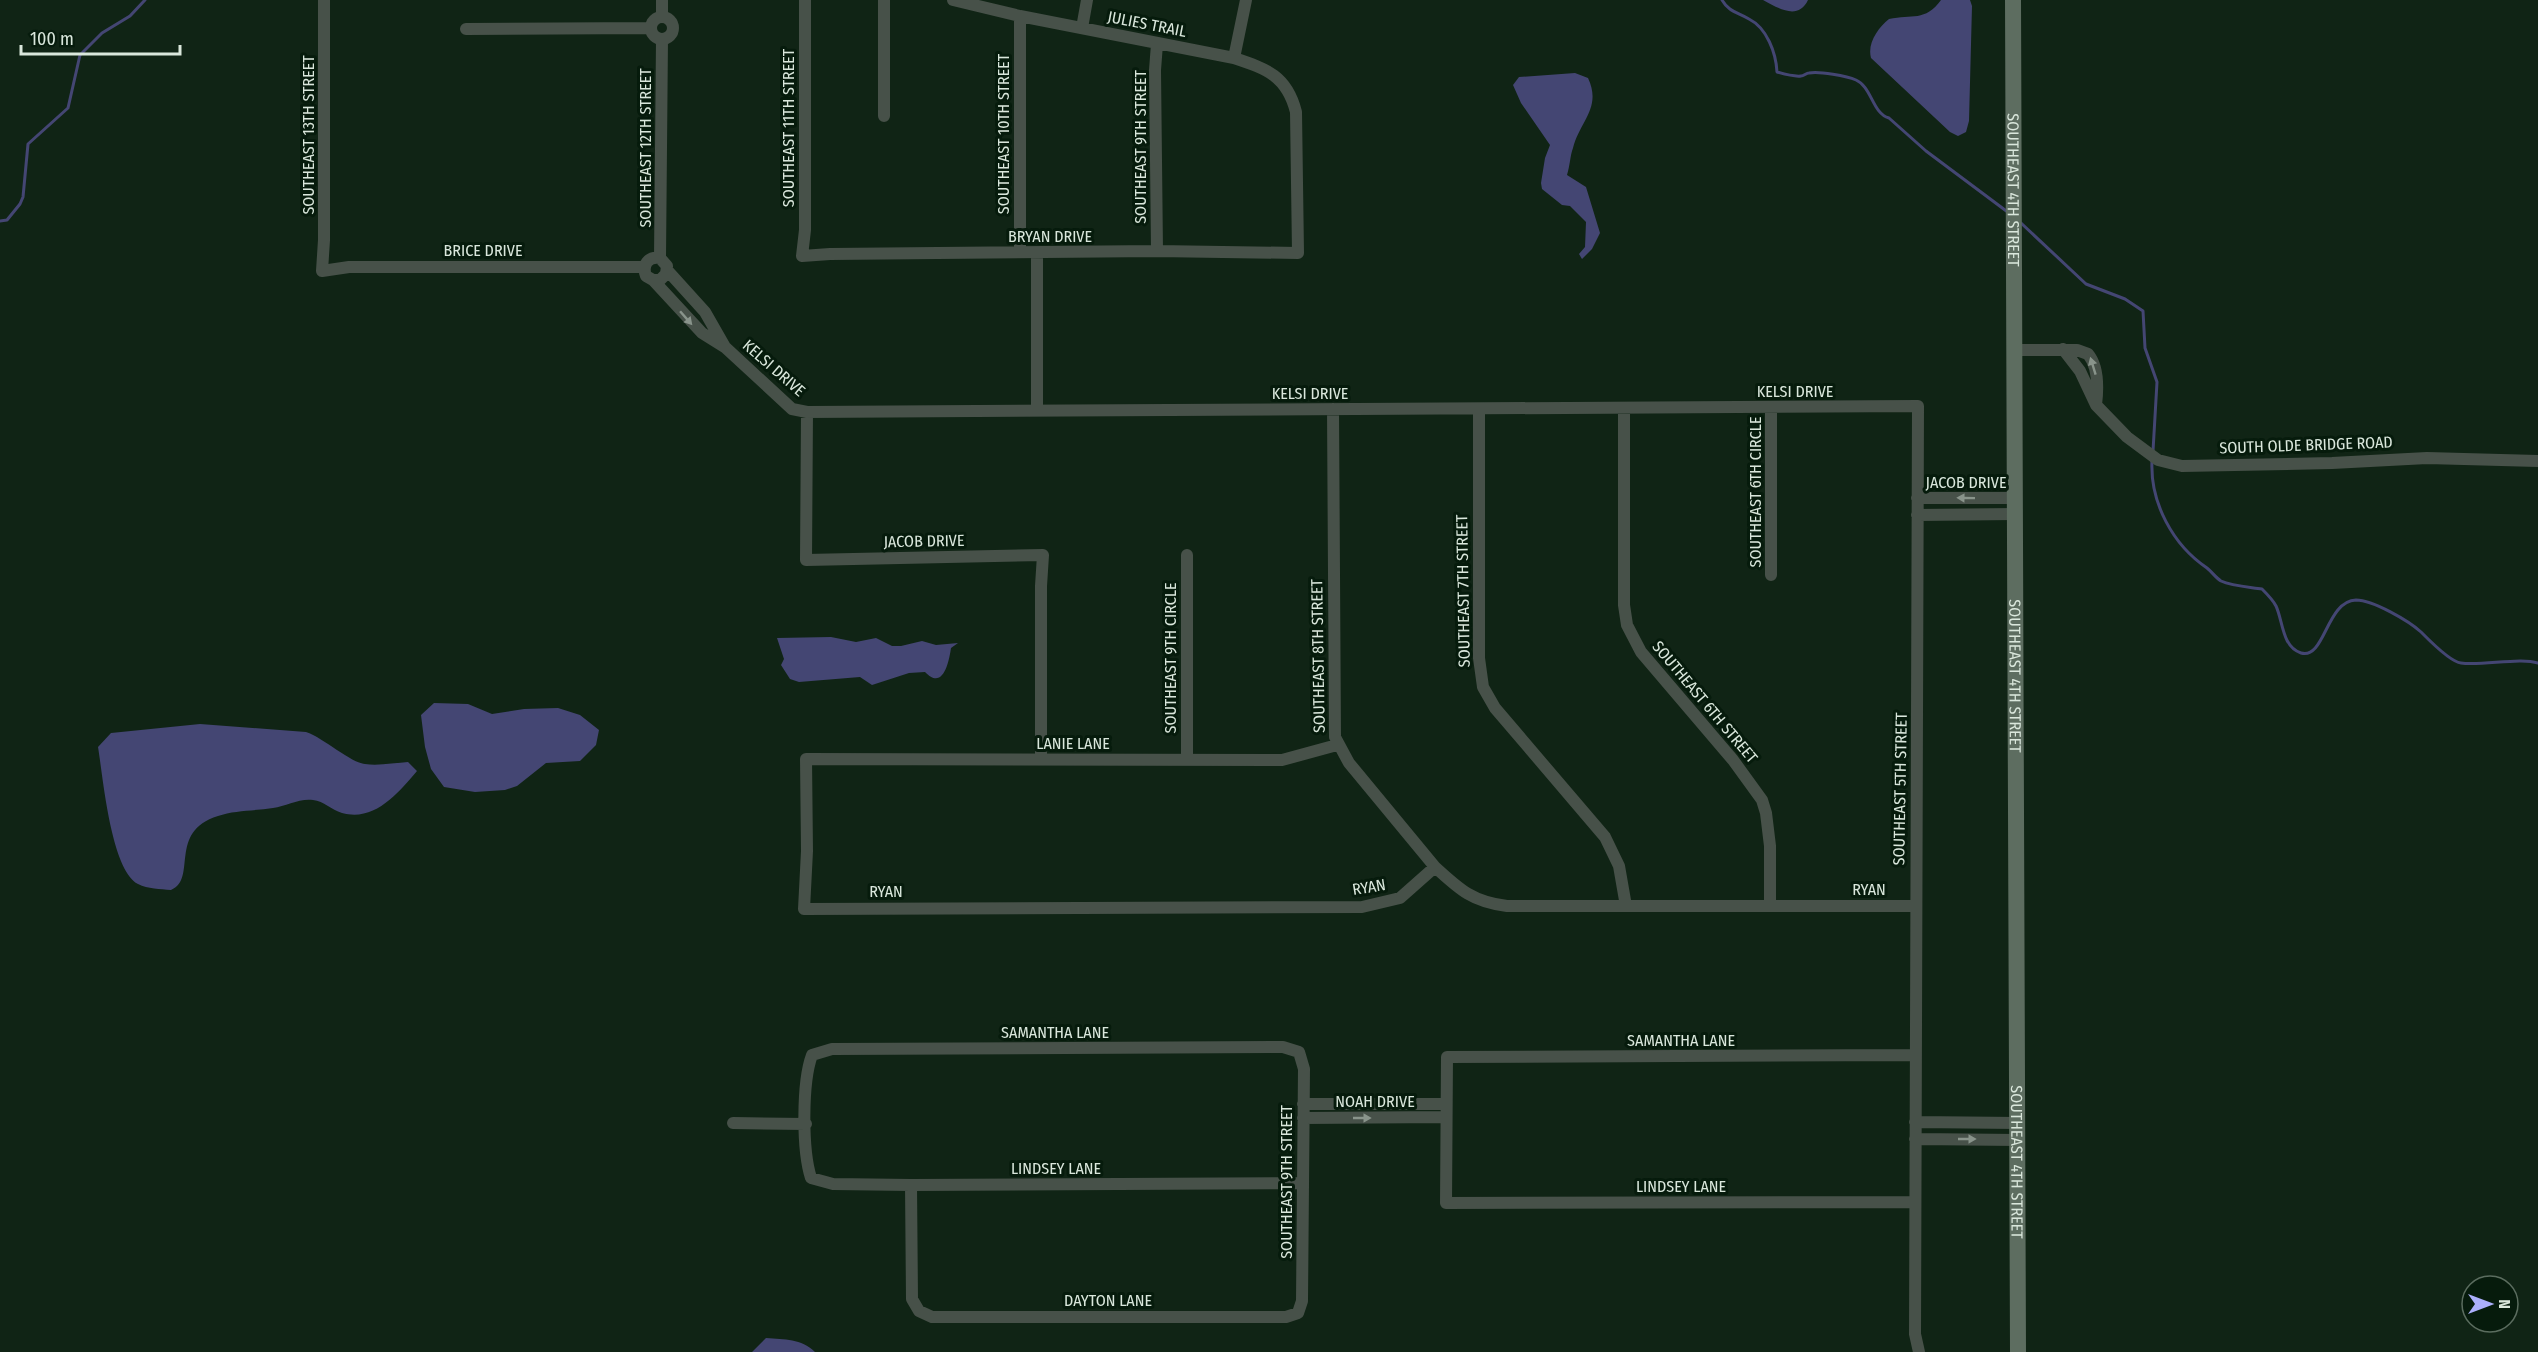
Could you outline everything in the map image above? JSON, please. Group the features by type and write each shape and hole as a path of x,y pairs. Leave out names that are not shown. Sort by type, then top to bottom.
{"main road":[{"name":"SOUTHEAST 4TH STREET","path":"2013,0 2018,1352"}],"street":[{"name":"SOUTHEAST 13TH STREET","path":"322,270 324,0"},
{"path":"662,0 662,16"},
{"name":"SOUTHEAST 11TH STREET","path":"802,256 805,230 805,0"},
{"path":"884,0 884,116"},
{"name":"JULIES TRAIL","path":"953,0 1020,16 1234,58 1267,70 1289,92 1296,112 1298,253"},
{"path":"1082,28 1087,0"},
{"path":"1234,58 1246,0"},
{"path":"662,16 671,21 673,29 669,37 662,39 655,36 651,28 653,21 662,16"},
{"name":"SOUTHEAST 10TH STREET","path":"1020,16 1020,252"},
{"path":"466,29 651,28"},
{"name":"SOUTHEAST 12TH STREET","path":"660,258 662,39"},
{"name":"SOUTHEAST 9TH STREET","path":"1157,251 1155,70 1158,44"},
{"name":"BRYAN DRIVE","path":"802,256 1157,251 1298,253"},
{"path":"1036,253 1037,410"},
{"path":"660,258 665,262 667,270 664,277 653,280 646,276 644,267 650,259 660,258"},
{"name":"BRICE DRIVE","path":"322,270 349,267 644,267"},
{"name":"KELSI DRIVE","path":"667,270 705,312 726,348"},
{"name":"KELSI DRIVE","path":"653,280 693,326 726,348 786,404 797,411 807,412 1918,406"},
{"name":"SOUTH OLDE BRIDGE ROAD","path":"2016,350 2084,351 2091,357 2098,386 2096,405 2127,437 2158,460 2182,466 2332,463 2427,458 2538,461"},
{"name":"SOUTHEAST 5TH STREET","path":"1918,406 1915,1334 1919,1352"},
{"name":"SOUTHEAST 6TH CIRCLE","path":"1771,408 1771,575"},
{"name":"SOUTHEAST 8TH STREET","path":"1333,409 1333,717 1337,745 1348,763 1436,867"},
{"name":"SOUTHEAST 7TH STREET","path":"1479,409 1479,658 1484,687 1495,708 1605,837 1614,852 1623,878 1626,906"},
{"name":"SOUTHEAST 6TH STREET","path":"1624,409 1624,605 1627,625 1641,652 1733,760 1762,800 1770,846 1770,905"},
{"name":"JACOB DRIVE","path":"807,412 806,560 1043,555 1041,759"},
{"name":"JACOB DRIVE","path":"1917,498 2015,506"},
{"name":"JACOB DRIVE","path":"1917,515 2015,506"},
{"name":"SOUTHEAST 9TH CIRCLE","path":"1187,555 1187,760"},
{"name":"LANIE LANE","path":"804,909 807,851 806,759 1282,760 1337,745"},
{"name":"RYAN","path":"804,909 1362,907 1400,898 1436,867 1469,896 1492,904 1915,906"},
{"name":"SAMANTHA LANE","path":"806,1124 807,1070 812,1055 832,1049 1283,1047 1299,1052"},
{"name":"SOUTHEAST 9TH STREET","path":"1298,1313 1302,1301 1304,1069 1299,1052"},
{"name":"SAMANTHA LANE","path":"1446,1104 1447,1057 1915,1055"},
{"name":"NOAH DRIVE","path":"1303,1104 1446,1104"},
{"path":"1446,1104 1446,1117"},
{"name":"NOAH DRIVE","path":"1303,1118 1446,1117"},
{"name":"LINDSEY LANE","path":"1446,1117 1446,1203 1915,1202"},
{"path":"1915,1122 2018,1123"},
{"path":"732,1124 806,1124"},
{"name":"LINDSEY LANE","path":"806,1124 806,1162 811,1178 832,1184 1303,1183"},
{"path":"1915,1139 2018,1140"},
{"name":"DAYTON LANE","path":"911,1185 912,1299 919,1311 932,1317 1286,1317 1298,1313"}],"water":[{"path":"1763,0 1808,0 1799,10 1787,11"},
{"path":"1941,0 1970,0 1972,6 1969,121 1966,132 1958,136 1950,132 1871,58 1870,52 1874,36 1889,19 1924,14"},
{"path":"1575,73 1588,78 1593,98 1576,138 1567,175 1586,187 1600,233 1592,249 1582,259 1579,254 1585,247 1586,222 1570,206 1562,205 1542,189 1545,158 1550,145 1521,103 1513,85 1519,77"},
{"path":"831,637 856,642 876,638 892,646 922,641 936,645 958,643 951,648 944,672 936,678 925,672 909,673 872,685 860,677 799,682 790,679 781,665 784,659 777,638"},
{"path":"434,703 468,704 492,714 524,709 558,708 580,715 599,730 596,745 580,761 546,763 517,786 505,790 475,792 444,787 431,769 425,747 421,715"},
{"path":"200,724 306,732 359,763 375,765 408,762 417,771 385,804 365,813 354,815 342,813 321,802 308,800 218,816 202,823 193,833 188,844 183,876 179,884 171,890 142,886 129,875 121,861 110,822 98,747 111,733"},
{"path":"766,1338 798,1342 815,1352 752,1352"}],"waterway":[{"path":"0,221 7,220 23,197 28,144 68,108 80,55 102,33 130,16 145,0"},
{"path":"1722,0 1730,9 1761,28 1775,57 1777,72 1798,76 1809,73 1826,73 1861,83 1883,115 1926,151 2009,213"},
{"path":"2021,223 2086,284 2125,299 2143,311 2145,348 2157,382 2153,451"},
{"path":"2152,461 2155,492 2166,522 2174,535 2195,559 2221,581 2262,589 2276,606 2284,633 2295,650 2309,653 2316,648 2338,610 2346,603 2356,600 2372,603 2400,617 2456,662 2470,664 2531,661 2538,663"}]}
